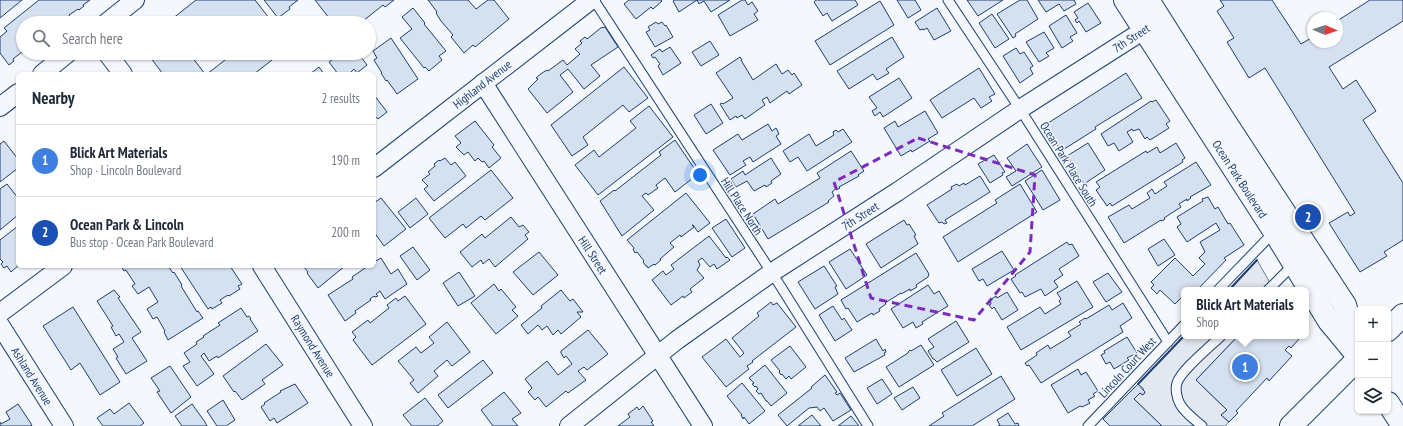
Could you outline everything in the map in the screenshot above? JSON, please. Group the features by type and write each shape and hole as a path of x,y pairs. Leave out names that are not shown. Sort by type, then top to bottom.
{"main road":[{"name":"Ocean Park Boulevard","path":"1125,0 1152,24 1222,117 1345,305 1355,342"},
{"name":"Ocean Park Boulevard","path":"1148,0 1152,24 1308,287"},
{"name":"Ocean Park Boulevard","path":"1309,289 1329,322 1355,353"},
{"path":"1391,327 1403,315"},
{"path":"1290,426 1355,360"},
{"path":"1391,408 1403,426"}],"street":[{"path":"115,16 135,0"},
{"name":"Highland Avenue","path":"376,166 591,0"},
{"name":"7th Street","path":"569,426 677,340 771,272 897,192 1020,109 1152,24"},
{"path":"44,72 59,60"},
{"path":"112,60 121,72"},
{"name":"Hill Street","path":"483,83 703,426"},
{"path":"0,107 16,95"},
{"path":"0,313 60,268"},
{"name":"Raymond Avenue","path":"263,268 363,426"},
{"name":"Ashland Avenue","path":"0,325 64,426"}],"lane":[{"name":"Hill Place North","path":"594,0 782,287 868,426"},
{"name":"Ocean Park Place South","path":"948,0 1020,109 1168,342"},
{"path":"1221,287 1274,232"},
{"path":"1271,287 1294,264"},
{"name":"Lincoln Court West","path":"1088,426 1181,328"},
{"path":"1202,426 1186,412 1179,403 1177,384 1183,374 1218,339"}],"highlighted area":[{"path":"918,138 1035,175 1030,252 974,320 871,298 834,182"}],"shaded area":[{"path":"1257,260 1272,287 1232,287"},
{"path":"1181,339 1235,339 1196,380 1227,410 1221,415 1229,422 1225,426 1162,426 1134,399 1140,393 1142,395 1145,393 1143,390 1144,389 1138,384"}],"building":[{"path":"0,0 22,0 0,18"},
{"path":"39,0 90,0 70,16 19,16"},
{"path":"196,0 255,0 268,16 176,16"},
{"path":"264,0 298,0 281,16 276,16"},
{"path":"315,0 394,0 385,7 383,5 369,16 328,16"},
{"path":"428,0 468,0 476,9 488,0 494,0 509,19 475,47 473,45 464,53 451,37 453,35 441,21 436,13 437,12"},
{"path":"629,0 662,1 653,9 651,7 636,19 624,4"},
{"path":"697,0 679,12 673,1"},
{"path":"697,0 730,0 711,12 704,1 699,4"},
{"path":"742,0 745,0 748,5 752,2 758,11 754,14 758,20 730,36 718,15"},
{"path":"816,0 855,0 858,5 832,21 827,13 823,16 814,2"},
{"path":"897,0 915,0 921,10 908,18"},
{"path":"967,0 1003,0 978,16"},
{"path":"1020,0 1027,0 1038,19 1015,34 1016,36 1013,38 997,14"},
{"path":"1038,0 1074,0 1076,4 1064,11 1059,4 1046,12"},
{"path":"1220,0 1272,0 1301,44 1307,40 1307,48 1343,48 1343,17 1370,0 1403,0 1403,21 1329,67 1343,89 1356,80 1376,111 1363,120 1403,183 1403,240 1384,252 1387,256 1360,272 1329,223 1348,212 1350,216 1355,213 1265,68 1249,78 1227,42 1234,38 1217,11 1224,6"},
{"path":"880,1 894,25 830,65 815,41"},
{"path":"1088,3 1101,23 1086,32 1079,21 1077,23 1075,20 1078,18 1074,12"},
{"path":"413,8 446,51 439,56 442,60 429,71 425,67 424,68 400,38 412,29 402,17"},
{"path":"937,8 951,31 934,40 927,28 920,30 915,22"},
{"path":"992,14 1009,39 995,48 979,23"},
{"path":"1066,15 1077,33 1070,37 1073,41 1062,48 1049,26"},
{"path":"16,18 16,57 13,59 14,61 9,65 0,53 0,37 7,31 4,28"},
{"path":"656,22 658,24 662,22 665,26 666,25 673,37 655,47 646,32 650,30 648,27"},
{"path":"602,27 605,27 618,47 591,65 600,76 584,89 568,69 560,75 573,92 547,113 528,89 538,79 536,78 542,73 547,70 548,71 563,60 567,65 580,54 575,49 582,43 580,41 585,37 587,39"},
{"path":"1044,32 1054,48 1046,53 1049,56 1039,62 1026,42"},
{"path":"892,37 904,57 886,69 889,73 877,80 873,74 849,89 837,71"},
{"path":"391,38 418,79 397,94 387,80 386,81 374,60 377,58 376,49"},
{"path":"710,41 719,55 701,66 692,52"},
{"path":"670,47 681,63 663,75 658,66 660,64 655,57 653,58 651,55 660,49 662,52"},
{"path":"1016,48 1020,54 1024,52 1033,66 1030,68 1033,74 1020,83 1003,56"},
{"path":"740,57 753,80 776,64 782,74 788,70 792,75 794,73 802,85 789,94 787,91 770,103 767,97 762,100 765,105 745,119 742,115 737,118 736,116 730,120 720,104 723,104 733,98 716,73"},
{"path":"152,60 194,60 203,72 161,72"},
{"path":"225,60 272,60 257,72 210,72"},
{"path":"332,60 363,60 367,65 358,72 354,69 351,72 336,72 329,62"},
{"path":"319,67 323,72 313,72"},
{"path":"624,67 648,98 629,112 623,105 583,137 588,145 572,156 551,125"},
{"path":"979,68 995,94 989,97 992,101 981,108 974,98 942,118 930,100"},
{"path":"1126,73 1142,98 1095,127 1096,129 1061,151 1045,125"},
{"path":"899,78 912,98 883,117 880,112 875,116 872,111 877,108 869,97"},
{"path":"376,98 387,112 378,119 376,117"},
{"path":"1156,100 1170,121 1166,124 1169,128 1150,140 1147,137 1145,139 1139,129 1133,131 1132,129 1127,132 1133,142 1119,151 1114,143 1108,146 1101,134 1151,101"},
{"path":"711,104 723,123 706,134 694,115"},
{"path":"649,106 673,137 598,195 575,165 594,150 599,157 636,128 630,121"},
{"path":"925,111 938,133 928,139 930,141 912,152 911,150 901,156 884,128 895,121 898,127"},
{"path":"475,121 494,145 492,147 501,158 489,168 484,161 482,162 478,158 475,161 468,152 464,155 456,147 461,143 455,136"},
{"path":"768,124 772,131 776,128 779,134 776,136 781,144 753,162 750,157 743,161 746,165 730,175 713,150 738,134 742,140"},
{"path":"843,129 852,142 807,171 798,157 790,162 783,151 809,134 816,146 834,135 833,132 836,130 838,132"},
{"path":"675,140 698,174 675,192 665,178 656,185 658,188 648,195 646,193 642,196 654,210 622,236 600,201 661,155 659,152"},
{"path":"4,141 16,156 16,170 0,182 0,144"},
{"path":"1088,143 1105,170 1084,184 1067,156"},
{"path":"1176,143 1185,158 1182,160 1183,162 1112,206 1110,203 1107,206 1096,190 1100,187 1096,182 1146,151 1147,153 1157,147 1160,153"},
{"path":"1027,144 1042,167 1012,186 1006,177 1016,171 1007,158"},
{"path":"851,151 864,171 858,175 859,176 832,192 834,196 828,201 829,202 768,239 753,214 775,199 778,204 820,178 817,173"},
{"path":"994,155 1005,172 1002,173 1003,175 990,183 978,164"},
{"path":"445,158 451,165 455,162 466,176 434,201 424,189 428,186 422,180 430,174 428,172 435,166 434,164"},
{"path":"771,158 781,174 771,181 772,183 766,187 765,185 754,191 747,181 736,187 731,179 743,171 745,175"},
{"path":"1196,162 1211,185 1190,197 1191,198 1187,201 1187,199 1179,204 1181,207 1164,218 1165,219 1162,221 1161,220 1124,243 1108,217 1129,205 1132,209 1150,198 1147,193 1152,189 1155,194 1167,186 1164,182"},
{"path":"491,170 513,198 485,220 481,216 466,228 463,224 445,238 429,218"},
{"path":"1042,170 1060,200 1043,210 1025,181"},
{"path":"980,176 990,192 945,220 947,223 939,223 927,205 952,189 951,187 957,184 959,186 964,183 965,185"},
{"path":"7,184 16,195 16,217 0,230 0,189"},
{"path":"1020,184 1037,212 958,262 943,237 997,203 995,200"},
{"path":"686,193 710,223 698,232 693,225 692,225 694,227 670,243 674,247 660,259 661,260 648,268 637,252 635,253 634,248 627,240"},
{"path":"1208,197 1215,209 1218,207 1228,224 1230,223 1244,245 1224,258 1226,260 1200,287 1181,287 1181,298 1175,304 1160,290 1157,294 1151,288 1154,285 1151,282 1175,258 1193,276 1205,264 1199,258 1205,252 1200,242 1220,230 1216,223 1187,242 1177,227 1181,224 1177,217 1203,201 1202,199"},
{"path":"381,198 406,229 384,246 376,235 376,202"},
{"path":"416,198 428,214 410,228 398,212"},
{"path":"511,217 519,227 523,225 529,232 525,235 528,239 495,267 489,259 483,264 481,260 472,267 460,252 482,234 485,238"},
{"path":"726,219 745,248 732,257 712,228"},
{"path":"904,220 907,225 909,224 916,235 914,236 918,244 881,268 866,244"},
{"path":"16,228 16,268 11,272 7,266 4,268 1,264 3,262 0,259 0,240"},
{"path":"709,236 726,258 727,257 730,260 717,269 714,264 710,267 702,258 698,261 700,265 697,270 704,278 690,289 692,292 684,298 683,296 671,305 652,280 663,271 666,275 674,269 671,265"},
{"path":"1164,239 1175,255 1158,266 1148,249"},
{"path":"1067,242 1069,245 1072,244 1079,256 1059,269 1063,275 1054,281 1058,287 1045,296 1041,289 1025,297 1022,292 1020,293 1011,279"},
{"path":"413,247 430,270 417,280 400,256"},
{"path":"850,249 867,275 846,289 829,262"},
{"path":"1002,251 1014,270 987,286 983,279 979,281 972,269"},
{"path":"539,252 558,275 533,295 513,272"},
{"path":"916,253 929,274 928,277 916,285 917,287 910,291 910,289 901,293 885,303 886,304 879,309 880,311 873,315 872,313 857,322 848,308 846,309 841,300"},
{"path":"381,258 391,274 398,269 407,284 385,299 380,291 376,294 378,296 374,296 370,299 371,300 355,311 356,313 345,321 328,295 353,279 352,277 365,268 376,268 376,261"},
{"path":"824,266 837,286 835,287 838,294 815,309 798,282"},
{"path":"122,268 169,268 173,273 174,272 197,312 198,311 203,318 168,340 157,317 153,319 147,309 158,302 149,287 138,294 132,286 135,284 126,270 124,271"},
{"path":"181,268 231,268 242,284 238,286 240,289 220,300 222,303 212,309 211,307 208,309"},
{"path":"305,268 343,268 318,288 307,273 308,272"},
{"path":"459,272 475,296 458,306 443,283"},
{"path":"1108,273 1122,292 1106,302 1093,282"},
{"path":"1077,281 1093,307 1021,350 1007,327 1040,307 1045,314 1061,304 1059,301 1061,299 1057,293"},
{"path":"494,284 499,291 501,289 516,307 512,310 518,316 496,334 471,303"},
{"path":"928,285 934,294 939,291 948,306 922,322 923,324 916,328 913,322 903,328 891,309"},
{"path":"114,290 120,297 118,298 141,332 132,338 147,361 126,374 116,358 118,357 113,349 124,342 119,334 116,336 111,327 113,326 97,301"},
{"path":"561,290 570,301 573,299 583,312 577,312 581,317 561,334 558,330 553,335 547,326 542,330 538,325 528,334 521,325"},
{"path":"1007,292 1018,310 1002,320 994,307 992,309 989,305 991,304 990,300"},
{"path":"405,296 426,324 372,365 353,340 356,337 352,332 368,320 370,323 389,308 387,305 396,298 398,301"},
{"path":"771,302 773,305 777,303 796,327 752,361 753,362 747,366 749,369 726,387 702,357 726,339 740,357 744,353 732,338 759,316 757,313"},
{"path":"1123,303 1132,318 1120,326 1123,332 1041,383 1029,365 1027,366 1025,363 1048,345 1050,349 1071,336 1068,332 1081,324 1079,322 1085,318 1086,319 1109,305 1112,310"},
{"path":"833,306 842,320 844,318 852,330 835,341 819,315"},
{"path":"73,307 120,382 100,395 80,363 71,370 43,326"},
{"path":"241,308 247,317 249,316 258,331 218,358 217,356 209,361 204,353 201,356 214,374 197,386 183,366 190,362 184,353 197,344 196,342 204,337 203,336 220,325 218,323"},
{"path":"956,321 969,342 937,362 928,351 934,347 928,339"},
{"path":"447,322 470,352 452,366 447,360 434,371 438,376 418,393 410,383 414,380 398,361 416,347 421,353 434,343 429,337"},
{"path":"588,330 608,354 587,370 584,367 578,371 586,380 568,393 566,391 546,407 538,397 535,400 528,392 532,388 525,379 547,361 558,375 572,364 566,356 564,358 561,351"},
{"path":"1127,337 1137,353 1127,358 1129,360 1114,369 1110,362 1106,364 1101,355 1105,353 1104,351"},
{"path":"876,339 883,351 885,349 885,355 854,372 845,358"},
{"path":"1235,339 1299,339 1291,348 1289,346 1285,350 1292,356 1269,381 1267,378 1236,411 1238,413 1229,422 1221,415 1227,410 1196,380"},
{"path":"266,344 283,365 262,380 265,384 242,400 235,391 234,392 223,376"},
{"path":"921,345 934,365 899,387 886,367 908,353 910,350 911,351"},
{"path":"790,346 806,367 791,379 789,376 786,379 782,374 781,375 779,372 780,371 771,360"},
{"path":"976,348 992,374 957,396 941,370"},
{"path":"483,360 493,373 448,408 438,395"},
{"path":"765,365 787,393 771,406 761,393 759,394 756,391 758,389 752,384 754,383 749,378"},
{"path":"170,366 191,397 171,413 157,392 160,391 151,378"},
{"path":"1078,369 1081,375 1086,372 1098,391 1093,394 1095,396 1088,400 1090,403 1082,407 1080,406 1068,413 1051,385"},
{"path":"825,375 837,392 835,393 837,395 840,393 851,410 833,421 824,408 820,411 817,407 809,408 787,426 778,415 812,388 811,387"},
{"path":"1001,376 1015,399 972,426 929,426 944,416 942,413"},
{"path":"882,379 892,394 877,404 867,388"},
{"path":"742,383 765,411 749,424 744,417 743,419 742,415 727,396"},
{"path":"295,384 308,403 277,423 274,418 270,421 261,407 265,404 264,403 281,392 280,391"},
{"path":"1138,384 1145,392 1143,395 1140,393 1134,399 1162,426 1110,426 1103,419"},
{"path":"913,387 920,398 902,410 894,398"},
{"path":"504,392 521,413 512,419 518,426 493,426 481,410"},
{"path":"425,398 443,421 437,426 412,426 403,415"},
{"path":"223,400 235,420 226,426 217,426 207,411"},
{"path":"129,403 144,423 140,426 103,426 97,418 110,409 114,414"},
{"path":"18,404 32,425 0,426 0,422 1,424 10,419 6,412"},
{"path":"192,404 207,426 182,426 175,416"},
{"path":"643,406 653,421 651,422 654,426 618,426 630,417 628,414 637,407 639,410"},
{"path":"1008,413 1015,424 1018,423 1019,426 998,426 1000,425 997,420"},
{"path":"812,415 821,426 798,426"},
{"path":"851,416 859,426 838,426"}],"wall":[{"path":"1232,287 1257,260"},
{"path":"1138,384 1181,339"}],"place":[{"name":"Ocean Park & Lincoln","path":"1308,217"},
{"name":"Blick Art Materials","path":"1245,367"}]}
